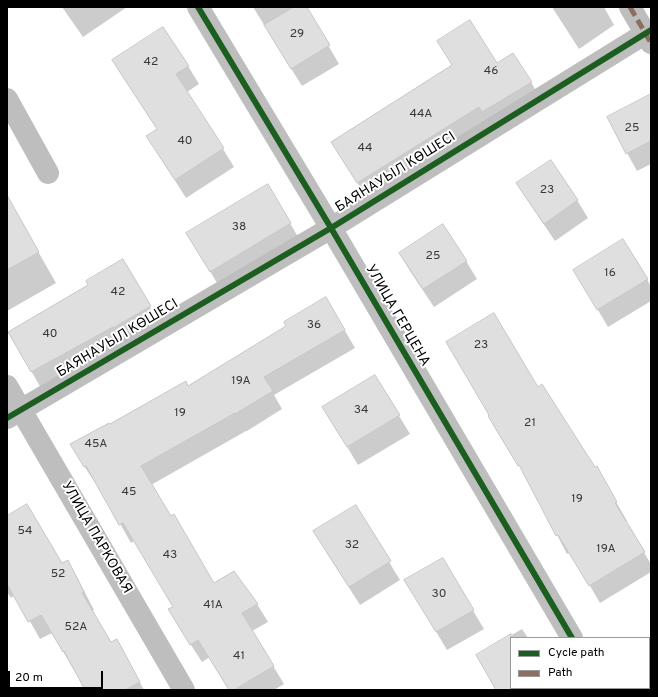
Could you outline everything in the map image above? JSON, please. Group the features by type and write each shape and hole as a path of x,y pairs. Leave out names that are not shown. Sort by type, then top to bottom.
{"street":[{"name":"УЛИЦА ГЕРЦЕНА","path":"198,7 331,228 571,637"},
{"path":"630,7 649,35"},
{"name":"БАЯНАУЫЛ КӨШЕСІ","path":"14,414 331,228 649,35"},
{"path":"7,99 48,173"},
{"name":"УЛИЦА ПАРКОВАЯ","path":"7,386 14,414 184,690"}],"building":[{"path":"294,7 307,7 330,45 291,69 264,25"},
{"path":"470,20 497,63 513,53 532,82 482,112 479,107 357,183 331,142 452,65 437,41"},
{"path":"163,27 189,66 176,74 224,148 175,180 146,136 157,129 112,60"},
{"path":"651,94 651,141 626,154 607,117"},
{"path":"551,160 578,200 544,224 516,183"},
{"path":"268,184 291,223 210,272 186,233"},
{"path":"7,195 39,252 7,270"},
{"path":"443,224 467,261 423,289 399,253"},
{"path":"623,239 648,279 597,310 573,270"},
{"path":"123,259 151,306 31,372 8,332 88,285 86,281"},
{"path":"326,297 345,330 264,377 273,391 235,414 141,466 171,516 174,514 214,583 234,571 258,604 242,613 274,666 234,690 229,690 198,640 190,645 168,609 173,607 123,523 119,525 86,466 84,467 70,444 109,423 110,424 186,381 188,386 286,326 284,322"},
{"path":"494,313 538,387 542,384 595,467 597,466 617,502 615,503 645,552 589,586 558,535 556,536 519,465 518,466 488,416 489,415 446,342"},
{"path":"375,375 400,415 347,447 322,407"},
{"path":"27,504 62,563 68,560 84,592 82,593 111,642 117,639 140,682 125,690 85,690 64,651 63,652 41,615 28,622 7,584 7,516"},
{"path":"356,505 391,561 349,587 313,531"},
{"path":"443,558 474,610 436,632 404,580"},
{"path":"511,634 511,690 496,690 476,655"}],"marked path":[{"path":"630,7 651,43"}],"cycle path":[{"path":"198,7 331,228 571,637"},
{"path":"7,418 331,228 651,30"}]}
